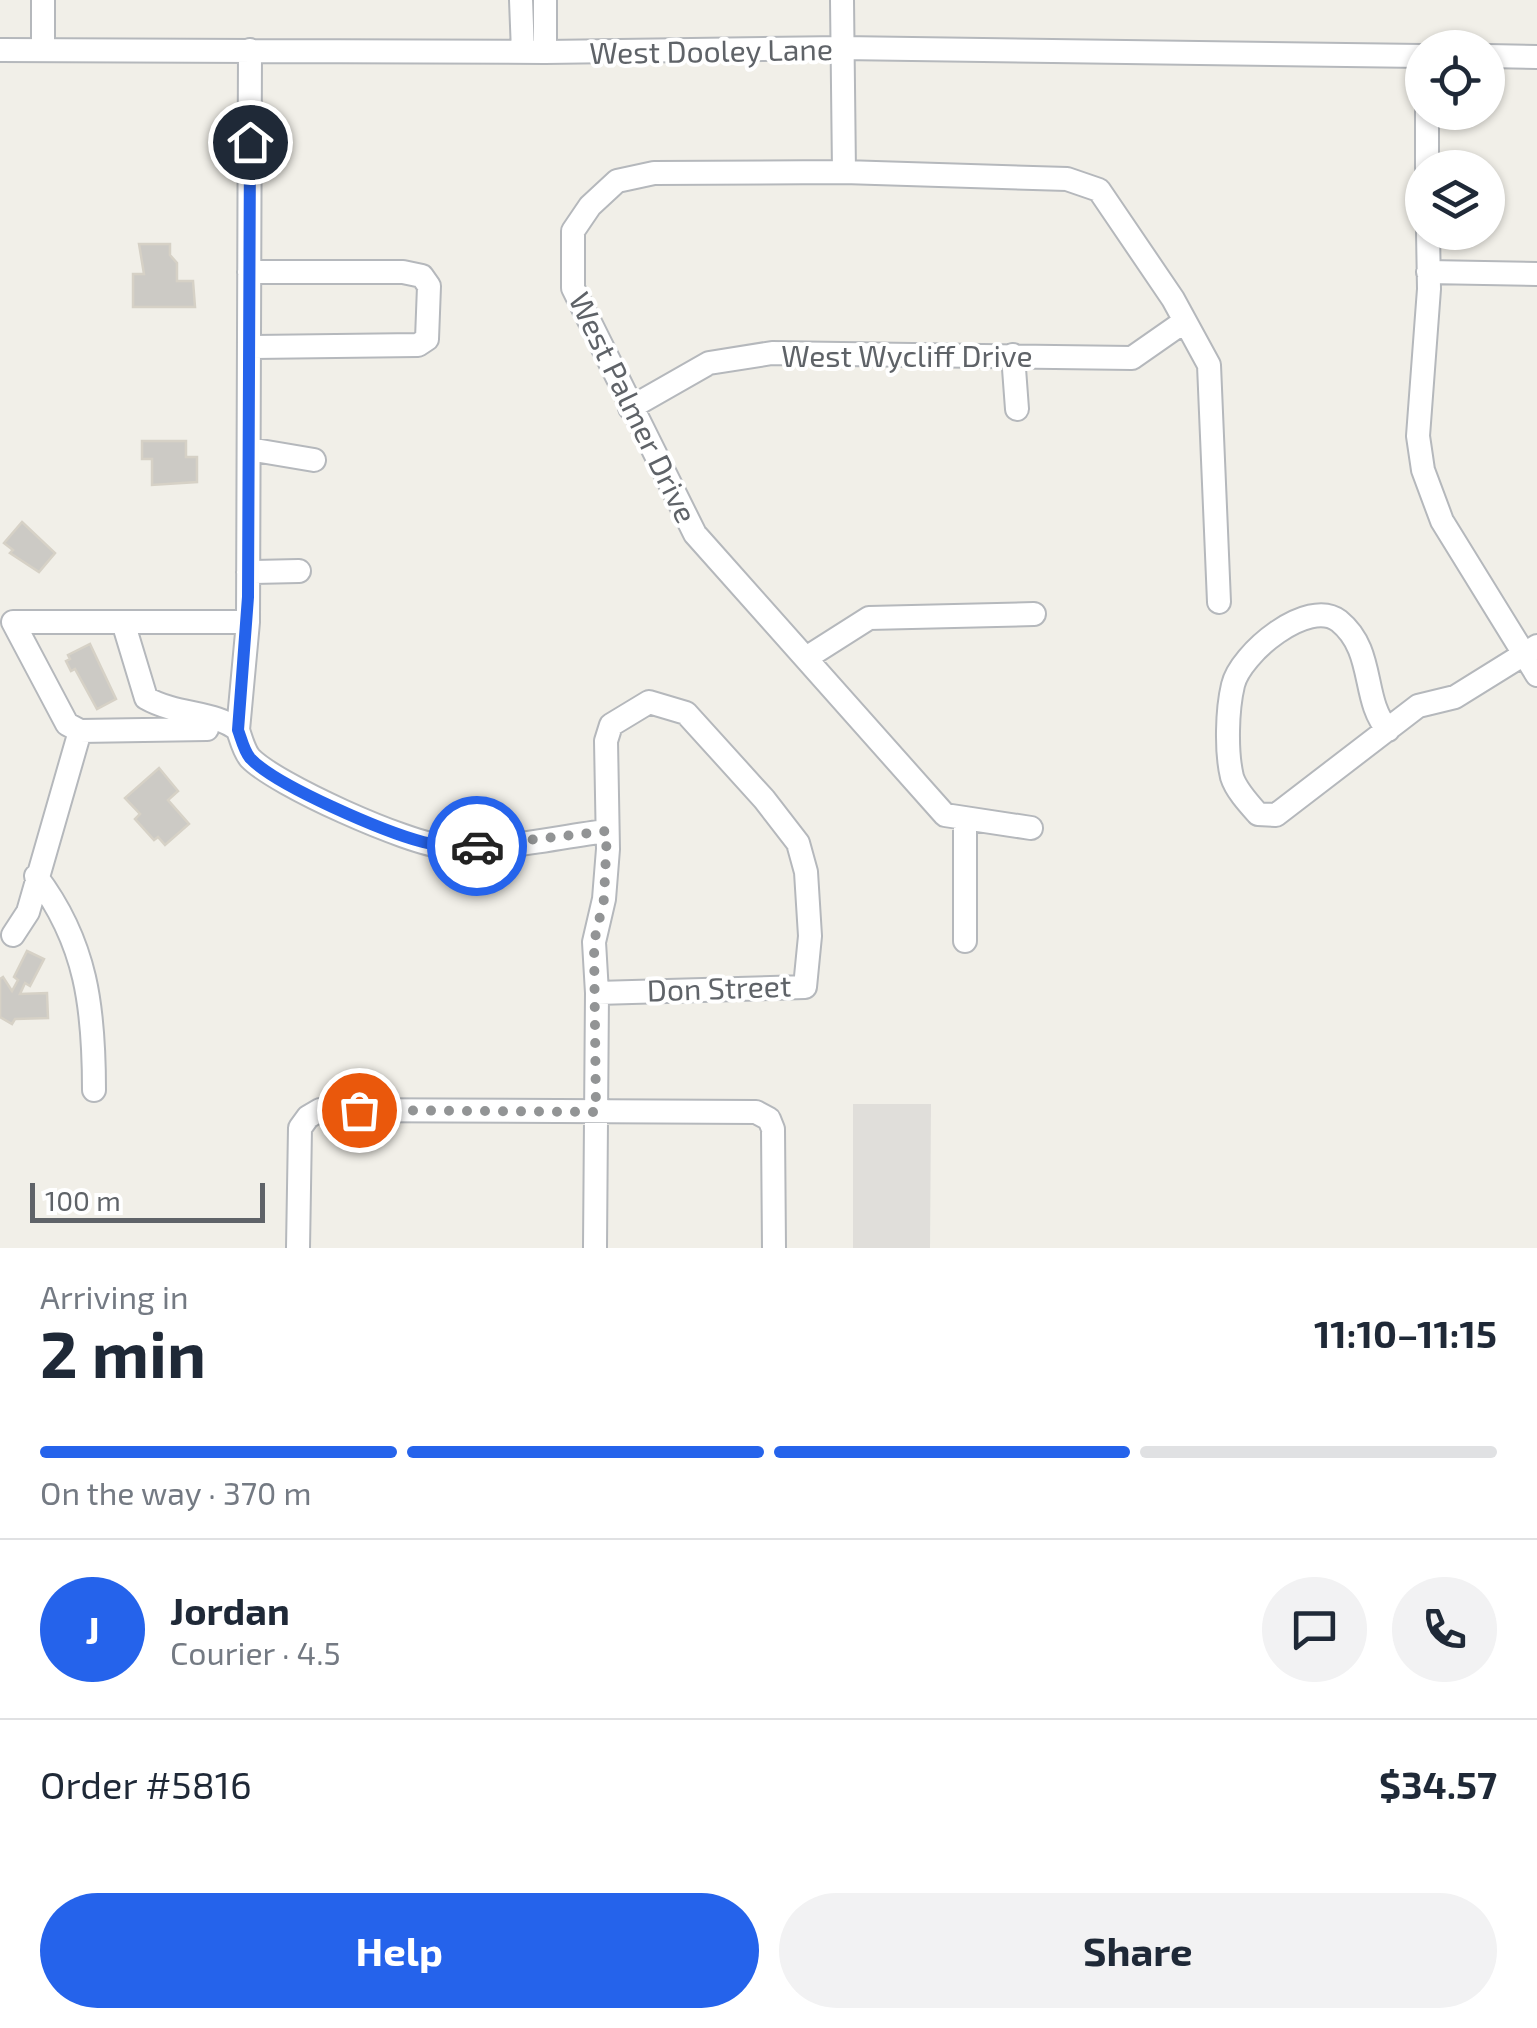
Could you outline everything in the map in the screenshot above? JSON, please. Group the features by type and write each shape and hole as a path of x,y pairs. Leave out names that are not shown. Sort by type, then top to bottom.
{"street":[{"path":"42,0 44,50"},
{"path":"521,0 534,52"},
{"path":"534,52 545,0"},
{"path":"842,0 844,172"},
{"name":"West Dooley Lane","path":"0,50 534,52 842,48 1405,56"},
{"path":"238,730 248,622 250,50"},
{"path":"1505,56 1537,57"},
{"name":"West Palmer Drive","path":"964,821 945,815 694,534 572,288 573,232 590,206 617,181 654,173 844,172 1067,180 1099,190 1185,321 1208,365 1219,602"},
{"path":"1428,250 1418,436 1423,470 1442,521 1530,649 1537,675"},
{"path":"249,272 403,272 422,276 429,286 427,339 418,346 249,347"},
{"path":"1428,272 1537,274"},
{"name":"West Wycliff Drive","path":"630,408 709,362 772,353 1132,358 1185,321"},
{"path":"1014,355 1017,410"},
{"path":"249,449 314,460"},
{"path":"248,572 299,571"},
{"path":"1388,730 1379,720 1369,671 1356,639 1337,619 1318,613 1295,621 1241,666 1232,684 1232,778 1258,814 1276,815 1342,768 1418,706 1455,697 1530,649"},
{"path":"806,658 869,618 1034,614"},
{"path":"238,730 80,732 67,724 13,622 248,622"},
{"path":"123,622 146,698 171,711 223,717 238,730 250,758 290,784 419,841 444,847 473,847 607,831 604,899 594,942 596,1248"},
{"name":"Don Street","path":"597,992 804,987 808,904 806,872 798,843 686,713 649,702 611,726 606,741 607,831"},
{"path":"13,935 28,912 80,732"},
{"path":"965,941 964,821 1031,828"},
{"path":"36,876 58,906 77,944 94,1034 94,1090"},
{"path":"298,1248 298,1140 308,1117 320,1110 756,1112 768,1119 774,1140 774,1248"}],"shaded area":[{"path":"853,1104 931,1104 930,1248 853,1248"}],"building":[{"path":"139,244 170,244 170,255 177,263 177,281 193,281 195,307 133,307 133,274 144,274"},
{"path":"142,441 186,441 186,457 197,457 197,482 152,485 152,459 142,459"},
{"path":"22,522 55,553 39,572 10,553 13,550 4,543"},
{"path":"90,644 116,699 97,709 75,669 71,671 66,661 70,659 68,655"},
{"path":"159,768 178,791 168,800 189,824 165,845 158,837 154,840 135,819 140,814 125,798"},
{"path":"27,951 44,959 30,986 25,983 20,994 47,993 48,1018 15,1019 12,1024 0,1017 0,979 3,977 12,991 18,980 14,977"}],"way so far":[{"path":"359,1110 596,1112 594,942 604,899 607,831 477,846"}],"route":[{"path":"250,142 248,622 238,730 250,758 294,786 419,841 444,847 477,846"}]}
